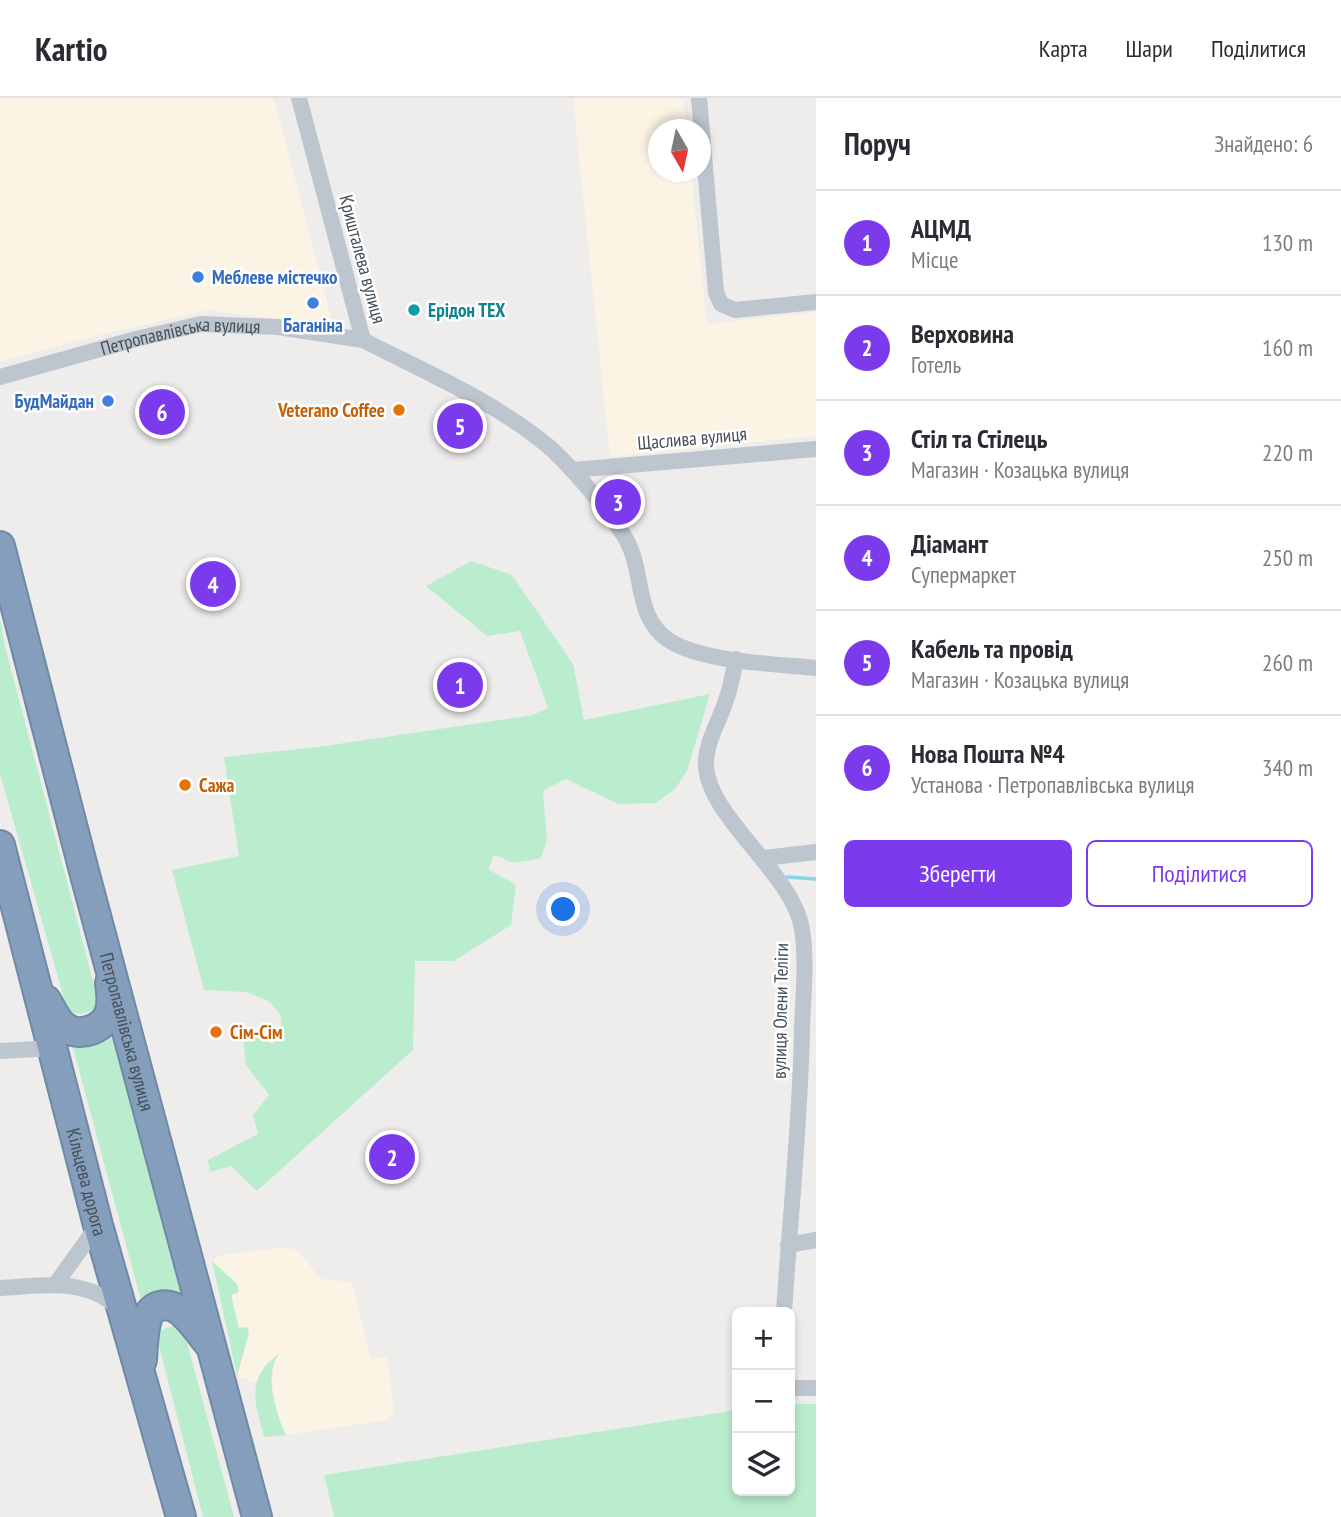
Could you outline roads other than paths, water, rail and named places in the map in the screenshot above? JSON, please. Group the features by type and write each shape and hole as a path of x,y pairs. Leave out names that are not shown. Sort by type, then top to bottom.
{"highway":[{"name":"Петропавлівська вулиця","path":"0,545 257,1517"},
{"name":"Кільцева дорога","path":"0,845 98,1225 181,1517"},
{"path":"36,983 60,1023 71,1031 96,1029 107,1018 111,1007 109,961"},
{"path":"140,1371 148,1316 153,1309 162,1305 172,1305 179,1310 213,1349"}],"street":[{"name":"Кришталева вулиця","path":"299,98 363,340 502,415 548,446 572,470 628,542 645,609 654,626 669,641 694,651 736,659 816,668"},
{"path":"699,98 716,292 721,304 735,310 816,302"},
{"name":"Петропавлівська вулиця","path":"0,377 201,324 278,327 363,340"},
{"name":"Щаслива вулиця","path":"572,470 816,449"},
{"name":"вулиця Олени Теліги","path":"736,659 726,701 711,738 706,760 708,778 716,797 743,837 764,858 793,904 802,926 804,953 800,1108 784,1307"},
{"path":"764,858 816,852"},
{"path":"0,1051 53,1048"},
{"path":"55,1285 98,1225"},
{"path":"788,1245 816,1240"},
{"path":"0,1289 55,1285 89,1289 105,1296 122,1311"},
{"path":"795,1388 816,1388"}],"waterway":[{"path":"787,877 816,879"}],"place":[{"name":"Меблеве містечко","path":"198,277"},
{"name":"Баганіна","path":"313,303"},
{"name":"Ерідон ТЕХ","path":"414,310"},
{"name":"БудМайдан","path":"108,401"},
{"name":"Veterano Coffee","path":"399,410"},
{"name":"Нова Пошта №4","path":"162,412"},
{"name":"Кабель та провід","path":"460,426"},
{"name":"Стіл та Стілець","path":"618,502"},
{"name":"Діамант","path":"213,584"},
{"name":"АЦМД","path":"460,685"},
{"name":"Сажа","path":"185,785"},
{"name":"Сім-Сім","path":"216,1032"},
{"name":"Верховина","path":"392,1157"}]}
